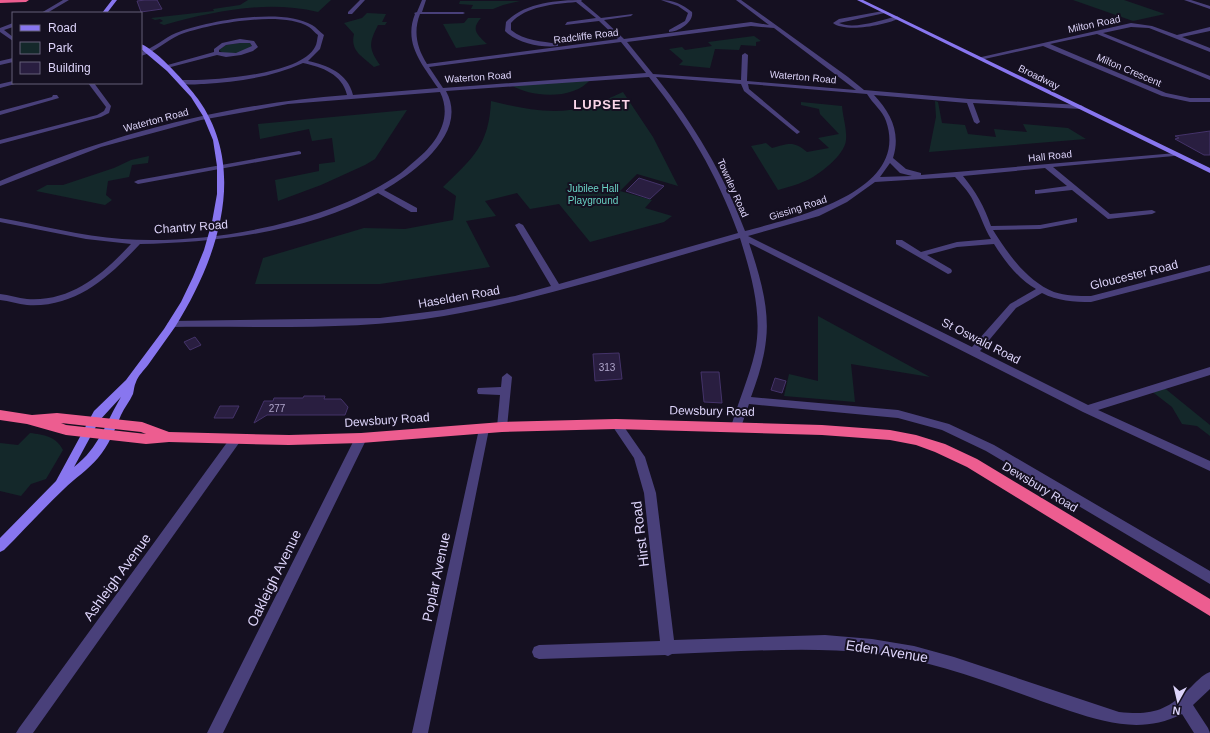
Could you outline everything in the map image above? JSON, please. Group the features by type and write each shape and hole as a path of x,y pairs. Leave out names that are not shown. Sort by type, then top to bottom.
{"highway":[{"path":"0,1 26,0"},
{"name":"Dewsbury Road","path":"0,415 27,419 60,429 110,429 146,439 169,437 235,440 360,438 502,427 616,424 736,427 890,435 940,448 972,463 1210,608"}],"main road":[{"path":"105,12 115,0"},
{"name":"Broadway","path":"859,0 1081,107 1210,172"},
{"path":"61,484 67,468 89,428 111,399 132,380 172,324 194,283 211,238 220,200 221,167 216,138 207,117 183,82 167,66 145,53"},
{"path":"0,546 61,484 83,468 95,454 110,429 127,395 132,380"}],"street":[{"path":"45,12 67,0"},
{"path":"350,13 363,0"},
{"path":"416,13 424,0"},
{"path":"578,0 530,10 510,20 507,27 511,34 528,41 546,44 579,46"},
{"name":"Townley Road","path":"578,0 623,40 651,75 702,146 731,206 752,267 762,326 760,347 754,372 736,427"},
{"path":"662,35 679,28 687,22 690,17 690,13 680,5 663,0"},
{"name":"Gissing Road","path":"738,0 866,93 883,109 891,126 892,146 889,159 873,180 859,193 846,201 816,214 742,236"},
{"path":"1186,0 1210,8"},
{"path":"883,12 841,20 836,23 840,26 851,27 897,18"},
{"path":"416,13 463,13"},
{"name":"Chantry Road","path":"0,220 96,238 138,242 211,238 279,227 354,202 378,190 414,166 440,138 449,115 447,100 424,66 416,49 412,28 416,13"},
{"path":"566,24 632,15"},
{"path":"751,24 760,16"},
{"path":"145,53 168,38 202,26 241,19 279,18 307,24 314,27 321,35 320,45 302,61 261,76 210,83 183,82"},
{"name":"Radcliffe Road","path":"424,66 751,24 776,27"},
{"path":"0,30 12,25"},
{"name":"Milton Road","path":"980,58 1097,32 1138,25 1150,27 1210,50"},
{"path":"679,28 690,32"},
{"path":"1177,37 1210,29"},
{"path":"0,30 12,38"},
{"name":"Milton Crescent","path":"1097,32 1210,78"},
{"path":"167,66 217,53 228,55 240,54 251,50 255,45 247,41 231,42 218,47 216,50 217,53"},
{"path":"544,50 546,44"},
{"name":"Milton Crescent","path":"1044,44 1164,95 1190,100 1210,100"},
{"path":"745,55 744,82 746,90 797,132"},
{"path":"0,62 12,60"},
{"path":"302,61 318,65 337,74 348,87 350,97"},
{"name":"Waterton Road","path":"0,184 29,171 92,148 207,117 270,105 350,97 651,75 969,101 1081,107"},
{"path":"0,86 12,83"},
{"path":"190,91 210,83"},
{"path":"0,142 99,116 107,112 109,107 92,84"},
{"path":"0,113 56,98 56,96"},
{"path":"969,101 977,122"},
{"path":"138,182 300,153"},
{"name":"Hall Road","path":"873,180 929,177 1174,154"},
{"name":"Hall Road","path":"889,159 904,171 913,175 929,177"},
{"path":"1047,166 1108,217 1152,212"},
{"name":"Gloucester Road","path":"957,174 979,204 988,228 996,241 1025,277 1041,290 1070,299 1091,299 1210,268"},
{"path":"1043,190 1074,188"},
{"path":"378,190 414,210"},
{"path":"988,228 1040,227 1074,220"},
{"path":"519,225 556,287"},
{"name":"Haselden Road","path":"172,324 380,321 443,313 515,299 742,236"},
{"name":"St Oswald Road","path":"742,236 1087,409 1210,466"},
{"path":"920,255 940,247 962,243 996,241"},
{"path":"0,296 29,302 46,302 80,291 106,276 138,242"},
{"path":"899,242 948,271"},
{"path":"973,352 1013,306 1041,290"},
{"path":"1087,409 1210,371"},
{"path":"502,427 507,377"},
{"path":"482,391 505,391"},
{"name":"Dewsbury Road","path":"744,400 898,414 945,427 990,448 1210,578"},
{"name":"Hirst Road","path":"616,424 639,457 650,494 668,649"},
{"name":"Poplar Avenue","path":"420,733 484,428"},
{"name":"Oakleigh Avenue","path":"215,733 360,438"},
{"name":"Ashleigh Avenue","path":"24,733 235,440"},
{"name":"Eden Avenue","path":"539,652 668,649 825,642 872,646 914,653 954,664 1119,720 1138,723 1153,722 1167,716 1184,704 1210,679"},
{"path":"1184,704 1203,733"}],"green space":[{"path":"248,0 331,0 318,12 279,7 260,7 202,15 164,25 159,23 163,21 160,19 155,20 151,18 214,11 213,9 240,5"},
{"path":"1073,0 1124,0 1165,14 1133,21"},
{"path":"460,1 520,1 493,9 471,9 473,5 459,4"},
{"path":"367,13 386,14 382,22 387,22 385,25 378,25 373,36 371,45 372,50 380,65 374,67 355,49 353,40 354,34 344,23 362,18"},
{"path":"468,18 481,18 476,26 476,32 487,44 456,48 443,24 464,23"},
{"path":"754,36 761,41 756,42 756,46 741,45 739,50 715,49 710,68 679,65 683,61 669,49 682,47 685,50 712,46 708,42"},
{"path":"245,42 250,43 252,47 236,54 223,53 219,50 226,45"},
{"path":"591,79 584,86 574,91 552,95 530,92 511,85"},
{"name":"Jubilee Hall Playground","path":"623,92 653,137 678,186 637,174 620,191 652,200 645,208 672,216 664,222 590,242 559,204 530,209 517,193 485,201 496,216 466,221 490,267 380,284 255,284 263,258 364,228 405,229 453,220 456,196 443,187 463,168 478,150 487,129 491,101 527,109 565,111 589,106"},
{"path":"935,101 938,102 942,123 965,125 968,134 996,137 994,129 1027,132 1023,124 1068,128 1086,139 929,152 936,117"},
{"path":"801,102 842,106 846,140 841,152 817,175 778,190 751,146 766,143 772,148 794,144 807,152 829,148 818,138 839,134 820,114 819,109 801,105"},
{"path":"407,110 375,159 321,185 278,201 275,180 319,171 319,164 335,162 332,138 312,141 309,129 260,139 258,124"},
{"path":"149,156 148,163 132,165 129,177 108,181 106,195 112,200 105,205 36,191 47,185 63,185 114,168 131,160"},
{"path":"818,316 930,377 851,364 855,402 784,396 789,374 818,381"},
{"path":"1162,386 1210,425 1210,436 1197,426 1182,424 1172,407 1150,390"},
{"path":"30,433 53,439 63,450 46,479 31,484 21,496 0,491 0,443 18,445"}],"building":[{"path":"157,0 162,9 141,12 137,1"},
{"path":"1210,131 1210,155 1204,155 1175,139 1179,138 1175,136"},
{"path":"639,178 664,186 650,199 626,191"},
{"path":"195,337 201,345 190,350 184,342"},
{"path":"619,353 622,379 595,381 593,354"},
{"path":"701,372 719,372 722,403 704,402"},
{"path":"775,378 786,381 782,393 771,390"},
{"path":"304,396 325,396 324,399 341,399 348,407 345,415 267,415 254,423 264,401 273,401 274,398 303,398"},
{"path":"220,406 239,406 233,418 214,418"}],"district":[{"name":"LUPSET","path":"602,104"}]}
